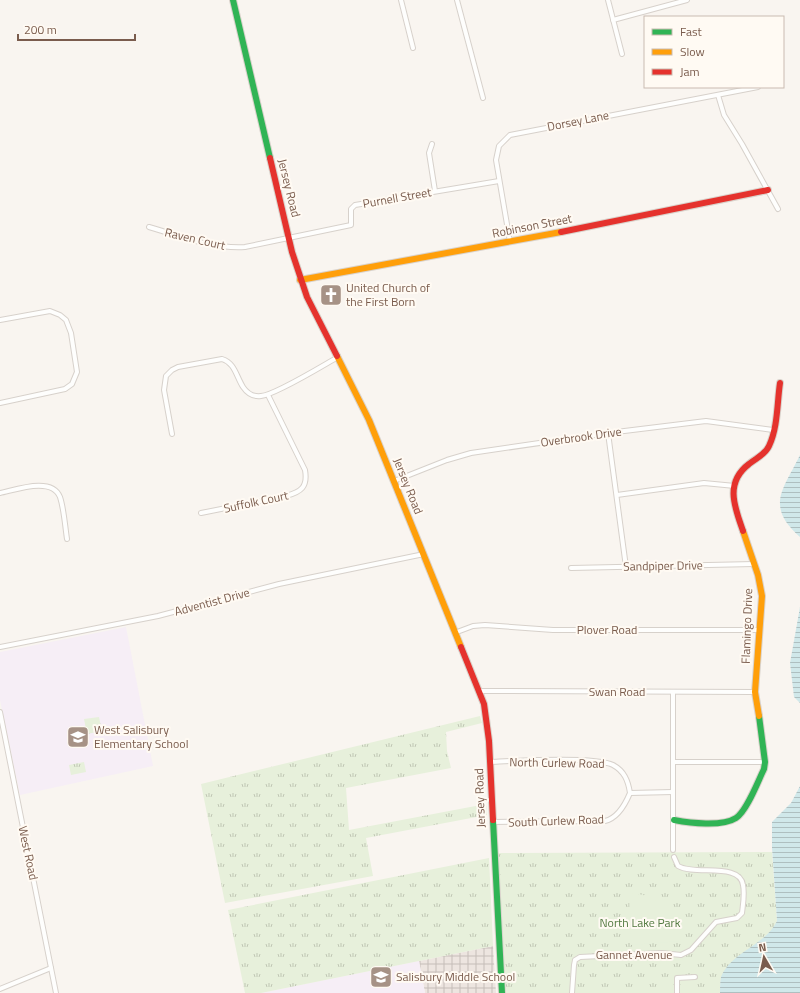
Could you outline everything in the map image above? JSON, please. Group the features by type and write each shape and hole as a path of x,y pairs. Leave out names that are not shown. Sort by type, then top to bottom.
{"street":[{"name":"Jersey Road","path":"233,0 300,280 314,313 338,357 369,420 457,632 480,692 486,715 490,762 502,993"},
{"path":"401,0 412,48"},
{"path":"458,0 483,98"},
{"path":"608,0 622,54"},
{"path":"613,20 687,0"},
{"name":"Dorsey Lane","path":"510,242 496,160 497,150 502,141 514,133 753,88"},
{"path":"718,95 724,115 778,209"},
{"path":"432,144 429,153 435,191"},
{"name":"Purnell Street","path":"289,236 351,225 351,209 355,205 499,180"},
{"name":"Robinson Street","path":"300,280 510,242 768,190"},
{"name":"Raven Court","path":"149,227 212,245 228,247 245,247 289,236"},
{"path":"0,320 48,311 60,315 70,327 77,372 72,384 65,389 0,403"},
{"path":"172,434 164,385 166,376 172,370 222,359 232,365 242,385 248,393 255,396 268,395 338,357"},
{"name":"Flamingo Drive","path":"674,820 685,822 719,823 736,818 744,809 761,778 766,762 761,725 754,692 762,596 754,564 733,502 735,486 743,469 762,455 769,447 780,383"},
{"name":"Suffolk Court","path":"201,513 297,493 304,486 306,481 305,470 268,395"},
{"name":"Overbrook Drive","path":"394,481 451,458 471,453 608,433 706,421 773,430"},
{"path":"608,433 626,567"},
{"path":"617,496 704,483 735,486"},
{"path":"0,493 41,485 53,488 60,498 67,539"},
{"name":"Adventist Drive","path":"0,647 164,614 279,584 424,554"},
{"name":"Sandpiper Drive","path":"572,568 754,564"},
{"name":"Plover Road","path":"457,632 474,626 485,625 554,630 759,630"},
{"name":"Swan Road","path":"480,692 754,692"},
{"path":"673,692 673,850"},
{"name":"West Road","path":"0,714 56,993"},
{"name":"North Curlew Road","path":"490,762 607,762 618,768 625,775 630,792"},
{"path":"674,762 766,762"},
{"path":"630,792 673,792"},
{"name":"South Curlew Road","path":"492,822 604,821 620,812 630,792"},
{"name":"Gannet Avenue","path":"572,993 574,964 575,960 580,957 655,953 681,955 691,950 716,922 737,918 742,913 744,886 743,882 736,874 727,871 686,870 678,866 674,857"},
{"path":"0,989 51,968"},
{"path":"677,993 677,978 695,977"}],"shaded area":[{"name":"West Salisbury Elementary School","path":"126,627 153,766 20,795 0,700 0,652"},
{"path":"493,946 496,993 425,993 419,961"},
{"name":"Salisbury Middle School","path":"419,961 425,993 261,993"}],"green space":[{"path":"480,716 482,723 446,732 447,751 451,768 346,788 349,830 486,804 487,815 366,838 373,876 225,903 201,784"},
{"path":"99,717 102,731 87,734 84,719"},
{"path":"84,762 86,772 71,775 69,765"},
{"name":"North Lake Park","path":"772,852 777,921 773,930 721,977 720,993 506,993 498,853"},
{"path":"489,858 493,946 261,993 245,993 228,910"},
{"path":"629,893 649,897 665,906 676,921 681,941 631,945"}],"water":[{"path":"800,455 800,537 789,526 783,516 780,507 780,498 783,488"},
{"path":"800,607 800,703 794,697 790,663"},
{"path":"800,786 800,993 720,993 721,977 726,968 732,961 765,936 777,921 772,848 772,822 791,803"}],"traffic: fast":[{"path":"233,0 270,158"},
{"path":"674,820 697,823 723,823 736,818 740,814 748,803 764,769 765,762 759,716"},
{"path":"493,820 502,993"}],"traffic: slow":[{"path":"300,280 561,232"},
{"path":"337,356 369,420 461,647"},
{"path":"743,531 758,575 762,596 755,692 759,716"}],"traffic: jam":[{"path":"270,158 292,252 307,297 337,356"},
{"path":"561,232 768,190"},
{"path":"743,531 735,505 734,487 736,479 741,471 763,454 769,446 776,423 780,383"},
{"path":"461,647 484,704 489,741 493,820"}],"place":[{"name":"United Church of the First Born","path":"331,295"},
{"name":"West Salisbury Elementary School","path":"78,737"},
{"name":"Salisbury Middle School","path":"381,977"}]}
